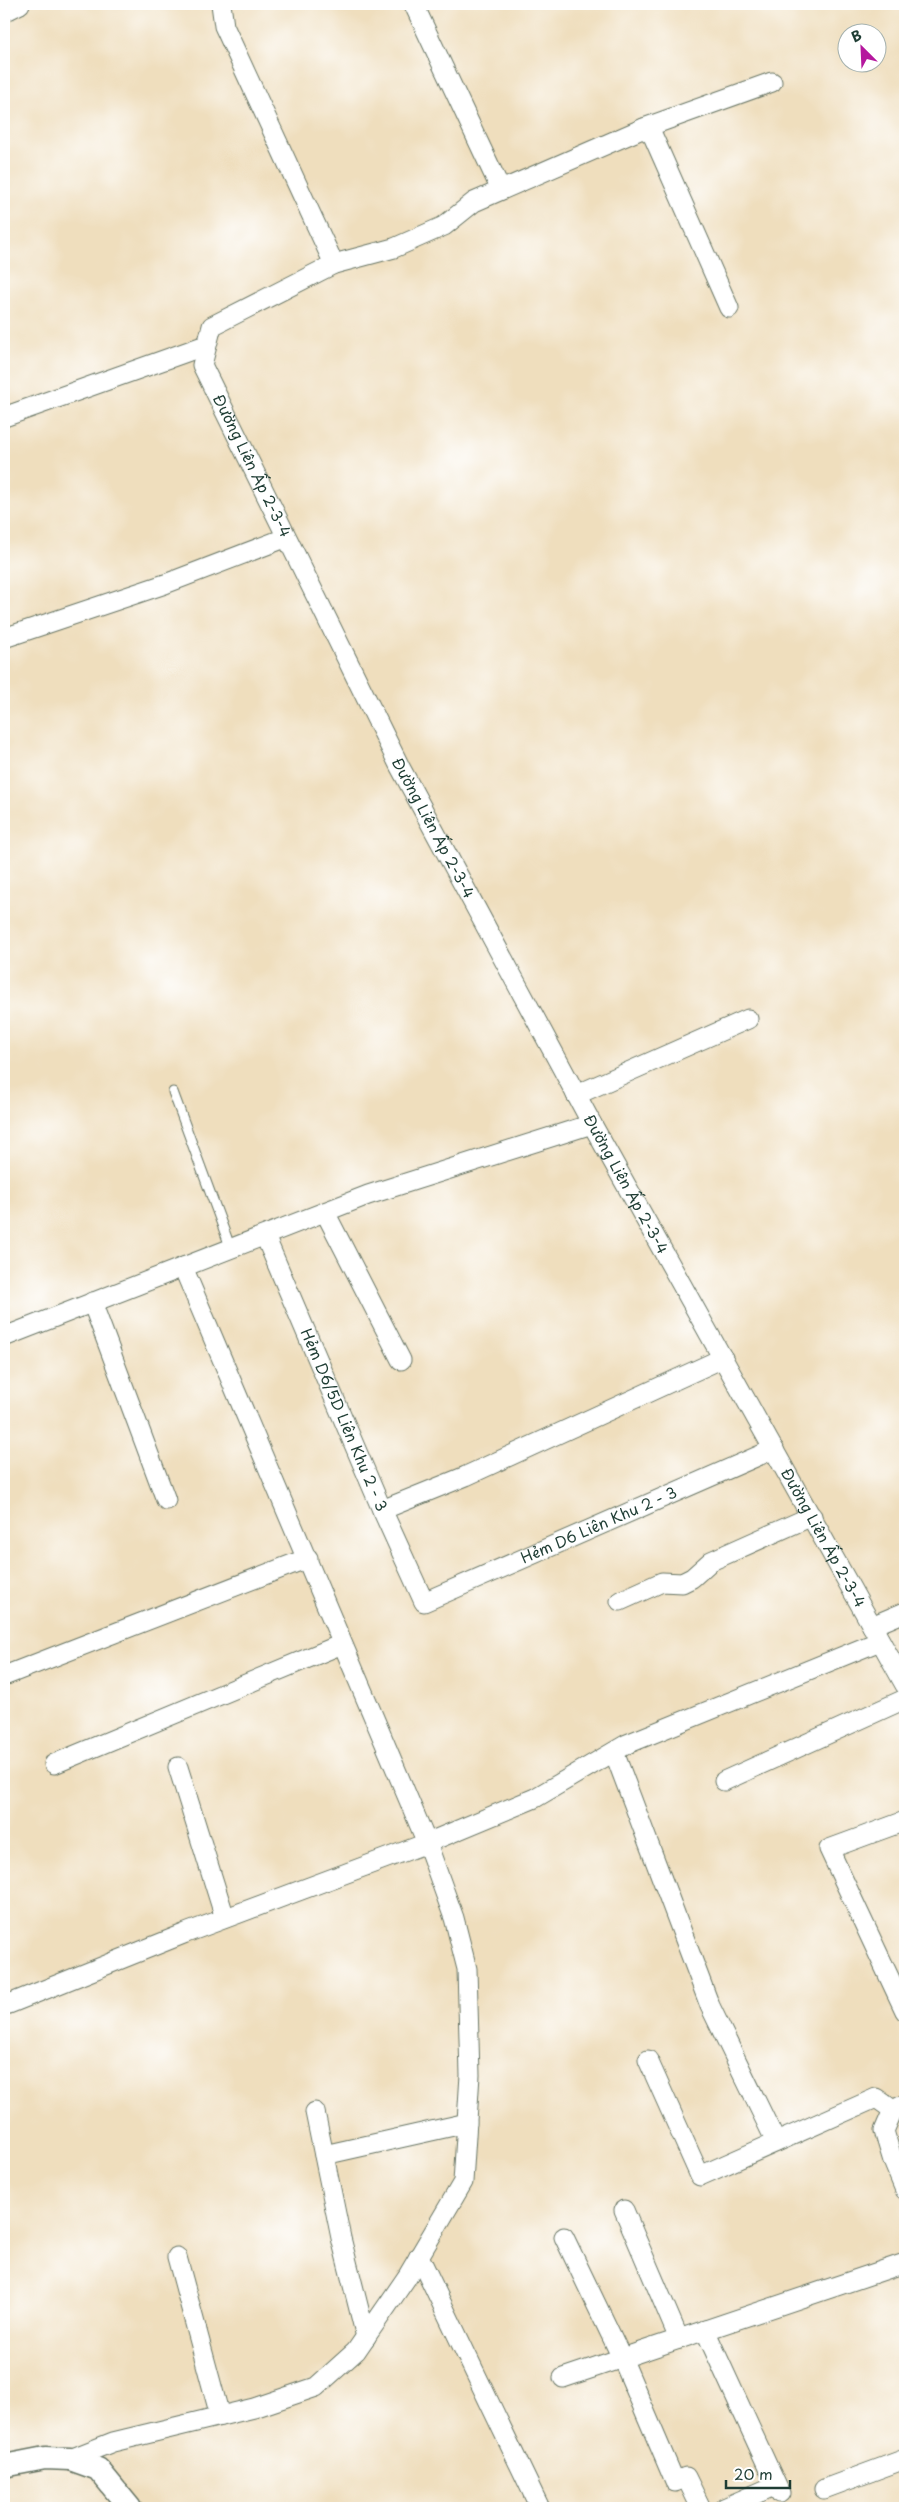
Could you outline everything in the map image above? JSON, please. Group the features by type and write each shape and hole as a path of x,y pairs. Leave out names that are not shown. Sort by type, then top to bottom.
{"street":[{"path":"4,12 20,4"},
{"path":"221,4 224,26 334,264"},
{"path":"414,5 501,190"},
{"name":"Đường Liên Ấp 2-3-4","path":"772,82 644,128 501,190 474,202 444,226 402,244 355,260 334,264 212,326 202,365 285,538 400,767 576,1095 905,1686"},
{"path":"644,128 653,136 729,308"},
{"path":"4,417 206,345"},
{"path":"4,638 165,584 285,538"},
{"path":"576,1095 748,1019"},
{"path":"4,1337 368,1195 592,1124"},
{"path":"325,1212 401,1360"},
{"name":"Hẻm D6/5D Liên Khu 2 - 3","path":"265,1236 382,1510 424,1602"},
{"path":"70,2459 113,2442 254,2408 316,2387 356,2352 419,2256 463,2182 470,2075 467,1969 454,1918 427,1843 342,1644 308,1558 183,1267"},
{"path":"92,1302 166,1500"},
{"path":"382,1510 466,1476 723,1358"},
{"name":"Hẻm D6 Liên Khu 2 - 3","path":"424,1602 774,1448"},
{"path":"620,1601 662,1582 682,1583 692,1578 710,1561 812,1516"},
{"path":"4,1676 308,1558"},
{"path":"4,2006 226,1918 427,1843 535,1798 627,1744 876,1633 905,1612"},
{"path":"54,1764 342,1644"},
{"path":"724,1781 905,1699"},
{"path":"614,1752 710,2006 776,2142"},
{"path":"178,1767 226,1918"},
{"path":"905,1821 829,1849 905,2011"},
{"path":"648,2060 693,2179 876,2098 899,2107 884,2131 893,2161 905,2190"},
{"path":"315,2112 341,2238 366,2337"},
{"path":"324,2155 467,2123"},
{"path":"624,2210 679,2339"},
{"path":"564,2237 622,2358 675,2482 686,2477 701,2508"},
{"path":"419,2256 540,2508"},
{"path":"177,2257 220,2416"},
{"path":"563,2378 905,2263"},
{"path":"705,2330 778,2489 724,2508"},
{"path":"4,2466 44,2458 70,2459 98,2469 130,2508"},
{"path":"824,2489 905,2459"}],"lane":[{"path":"173,1092 231,1249"}]}
